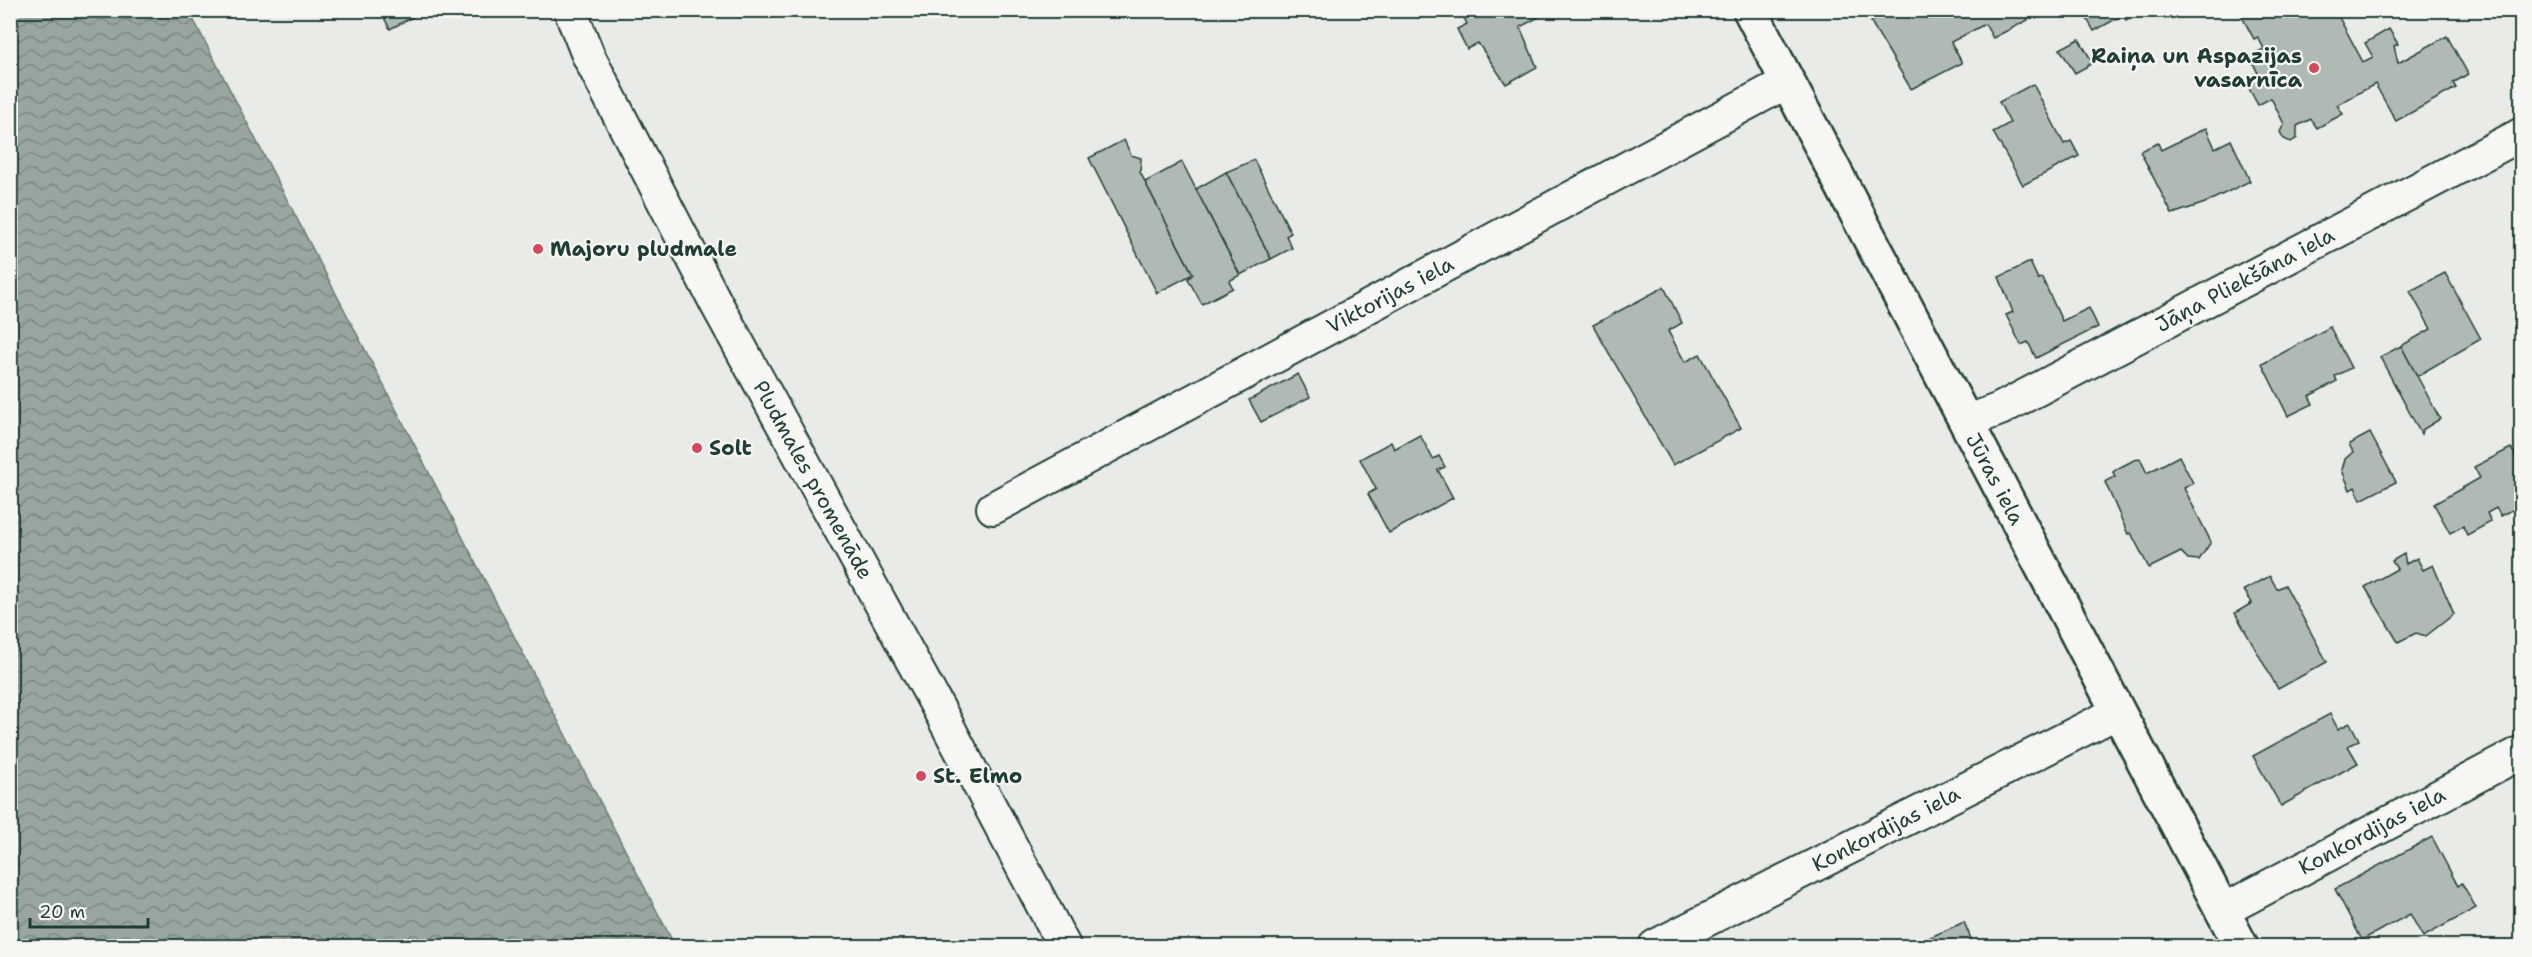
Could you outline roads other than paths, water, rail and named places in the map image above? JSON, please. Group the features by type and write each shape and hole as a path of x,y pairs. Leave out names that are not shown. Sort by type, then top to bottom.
{"street":[{"name":"Pludmales promenāde","path":"570,10 588,55 716,303 942,714 1064,946"},
{"name":"Jūras iela","path":"1750,10 2241,946"},
{"name":"Viktorijas iela","path":"993,508 1787,82"},
{"name":"Jāņa Pliekšāna iela","path":"1966,422 2000,410 2522,134"},
{"name":"Konkordijas iela","path":"1655,946 2118,712"},
{"name":"Konkordijas iela","path":"2222,911 2522,752"}],"water":[{"path":"10,11 189,11 675,946 11,946"}],"place":[{"name":"Raiņa un Aspazijas vasarnīca","path":"2314,68"},
{"name":"Majoru pludmale","path":"538,249"},
{"name":"Solt","path":"697,448"},
{"name":"St. Elmo","path":"921,776"}]}
